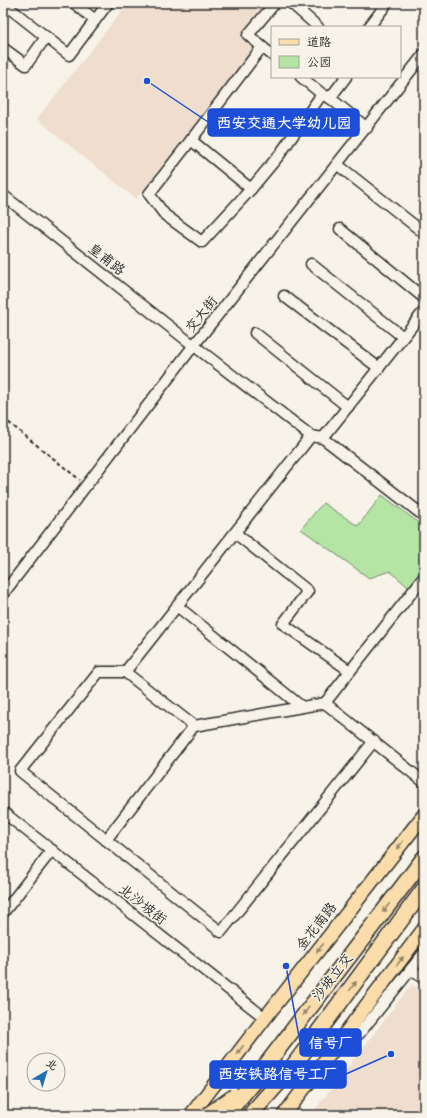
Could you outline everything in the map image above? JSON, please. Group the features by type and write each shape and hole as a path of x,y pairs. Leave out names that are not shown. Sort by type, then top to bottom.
{"highway":[{"name":"沙坡立交","path":"226,1115 253,1082 424,858"},
{"name":"沙坡立交","path":"250,1115 291,1069 424,889"},
{"path":"263,1115 291,1069"},
{"path":"208,1115 253,1082"}],"main road":[{"name":"金花南路","path":"191,1115 424,815"},
{"path":"284,1115 424,929"}],"street":[{"path":"4,3 68,55 108,3"},
{"path":"74,3 95,20"},
{"path":"271,53 248,35 275,3"},
{"path":"291,3 317,26"},
{"path":"370,26 385,6 381,3"},
{"path":"3,48 26,65 46,38"},
{"path":"262,47 149,194 165,215 202,242 251,189 326,96 345,78"},
{"name":"交大街","path":"3,594 194,345 338,165 424,54"},
{"path":"302,78 367,128"},
{"path":"191,140 251,189"},
{"path":"338,165 424,233"},
{"name":"皇甫路","path":"3,195 311,436"},
{"path":"340,229 424,298"},
{"path":"311,264 403,337"},
{"path":"284,296 379,368"},
{"path":"323,438 424,311"},
{"path":"255,333 348,407"},
{"path":"125,672 311,436 323,438 424,516"},
{"path":"235,533 308,592 283,624 350,671"},
{"path":"106,840 194,726 325,702 424,577"},
{"path":"177,606 302,706"},
{"path":"194,726 125,672 99,672 20,771 221,932 374,741"},
{"path":"325,702 424,782"},
{"name":"北沙坡街","path":"3,812 265,1018"},
{"path":"3,912 52,850"},
{"path":"338,1043 359,1034 424,952"},
{"path":"411,969 424,979"}],"path":[{"path":"3,418 87,485"}],"shaded area":[{"path":"128,3 273,3 248,35 258,43 136,199 37,119"},
{"path":"412,984 424,993 424,1115 311,1115"}],"green space":[{"path":"382,495 424,527 424,568 409,588 390,571 369,578 301,529 323,503 358,526"}],"place":[{"name":"西安交通大学幼儿园","path":"147,81"},
{"name":"信号厂","path":"286,966"},
{"name":"西安铁路信号工厂","path":"391,1054"}]}
